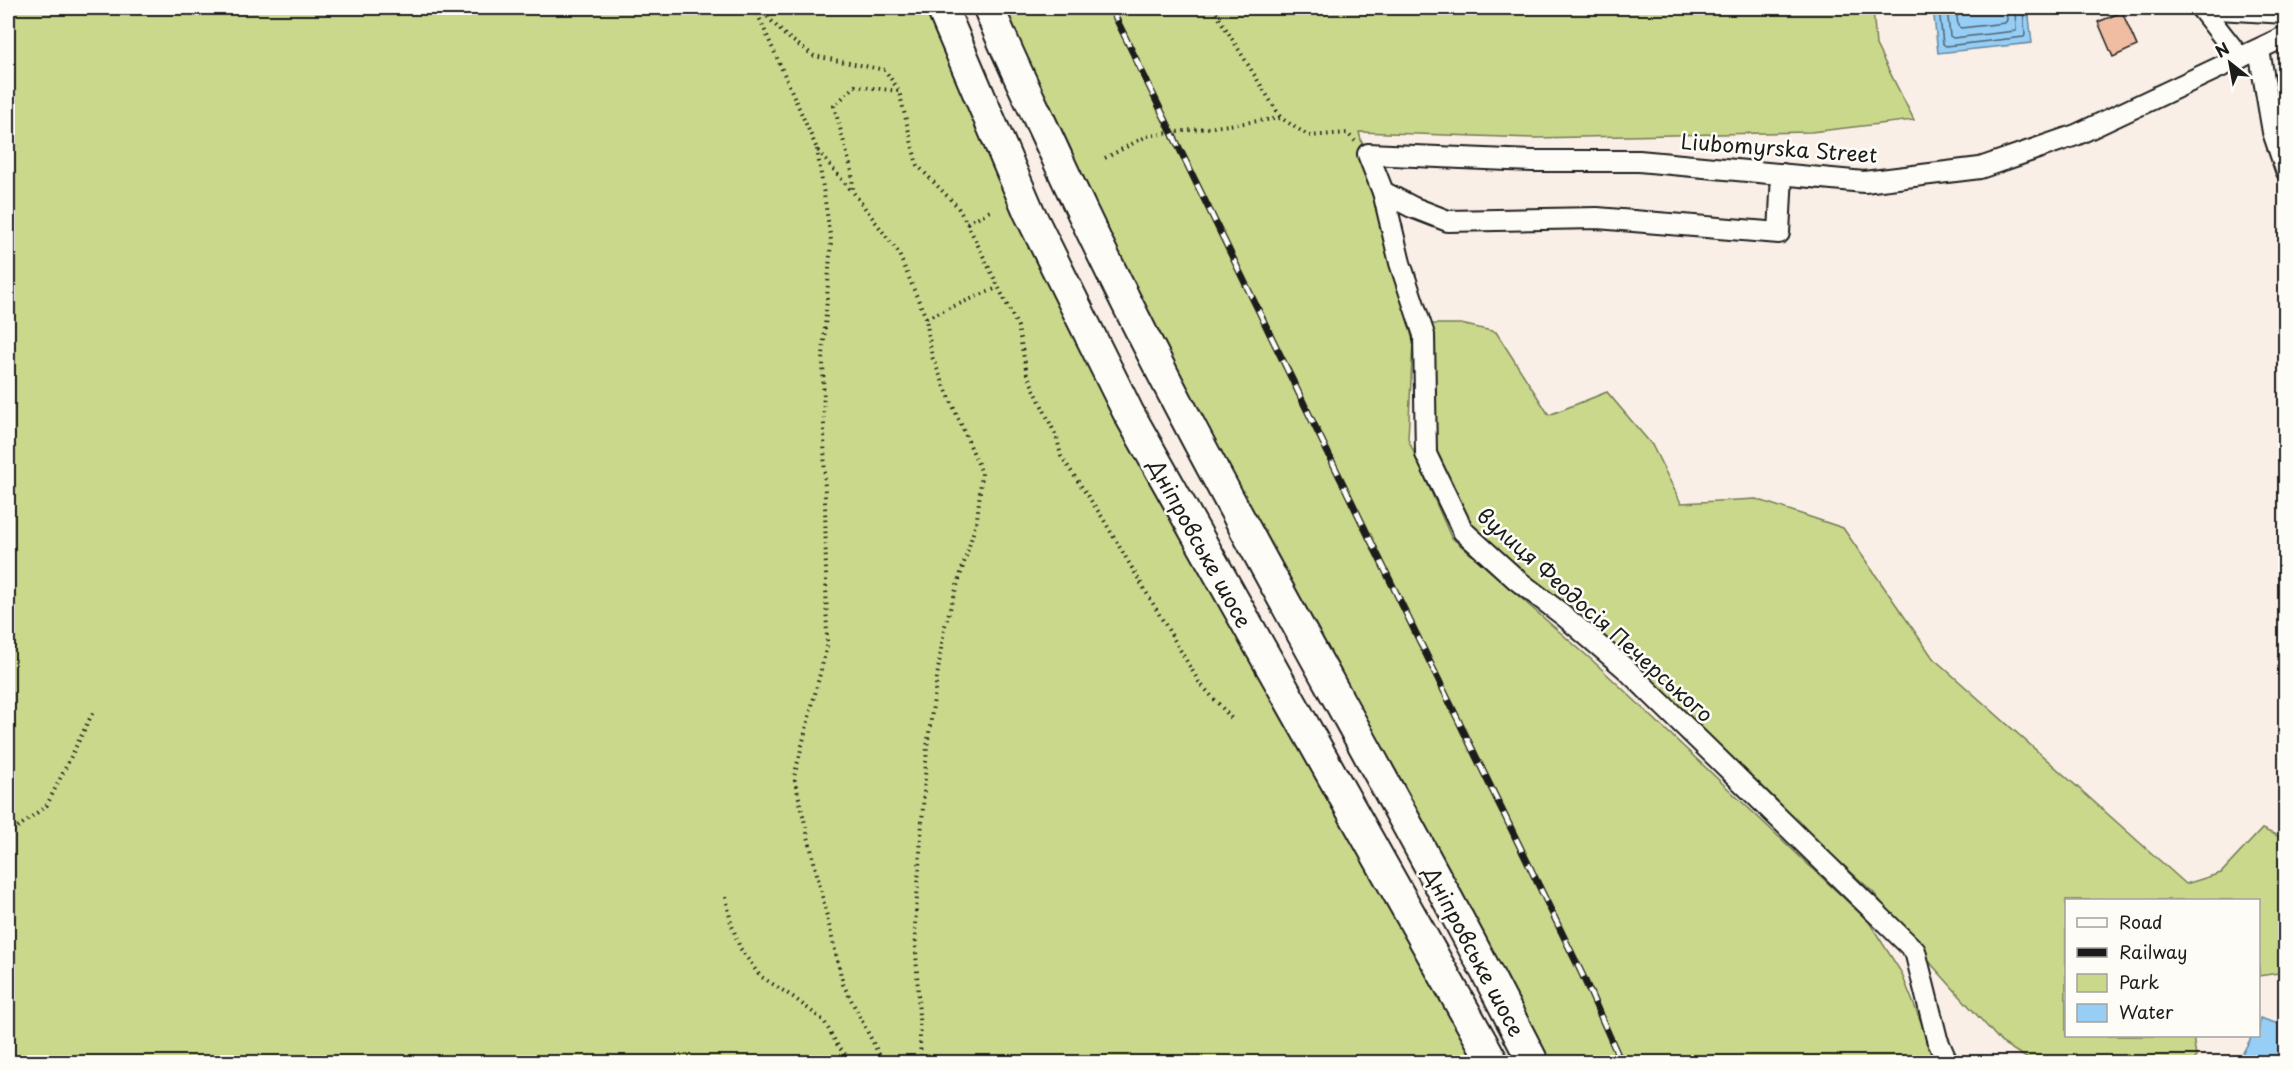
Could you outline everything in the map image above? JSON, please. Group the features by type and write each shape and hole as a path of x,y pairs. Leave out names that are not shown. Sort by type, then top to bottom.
{"main road":[{"name":"Дніпровське шосе","path":"942,8 1029,212 1128,412 1493,1062"},
{"name":"Дніпровське шосе","path":"989,8 1097,245 1207,460 1469,937 1533,1062"}],"street":[{"path":"2201,8 2286,13"},
{"path":"2201,8 2240,58"},
{"name":"Liubomyrska Street","path":"1368,154 1532,161 1639,160 1864,182 1980,168 2076,135 2286,36"},
{"path":"2259,50 2273,132 2286,170"},
{"path":"1368,154 1383,192 1412,207 1448,221 1597,218 1779,233 1782,174"},
{"name":"вулиця Феодосія Печерського","path":"1383,192 1400,263 1424,335 1426,454 1462,531 1517,580 1563,615 1626,669 1915,951 1937,1039 1947,1062"}],"path":[{"path":"757,8 785,35 814,56 885,70 899,91 917,165 957,206 1018,327 1027,374 1057,438 1061,456 1102,518 1199,682 1232,719"},
{"path":"757,8 817,149 831,240 823,356 827,646 794,777 843,984 883,1062"},
{"path":"1213,8 1281,118 1309,136 1347,132 1368,154"},
{"path":"853,192 852,172 834,106 855,86 899,91"},
{"path":"1105,158 1147,136 1281,118"},
{"path":"817,149 898,252 926,318 932,357 982,473 977,520 944,629 927,747 915,927 921,1062"},
{"path":"967,223 990,211"},
{"path":"926,318 997,288"},
{"path":"8,835 47,805 94,710"},
{"path":"726,897 740,948 760,976 793,997 824,1021 838,1046 852,1062"}],"green space":[{"path":"8,8 938,8 1029,212 1490,1062 8,1062"},
{"path":"1000,8 1873,8 1876,45 1914,120 1811,132 1535,138 1359,132 1413,341 1408,439 1451,537 1593,661 1869,922 1901,972 1937,1062 1550,1062 1409,794 1198,414 1060,138"},
{"path":"1432,324 1461,324 1496,332 1549,415 1607,392 1652,445 1681,503 1756,499 1843,528 1933,658 2186,884 2221,873 2262,829 2283,838 2286,846 2285,972 2260,976 2260,899 2065,899 2065,1037 2193,1037 2196,1057 2194,1062 2033,1062 2002,1043 1933,966 1873,892 1472,529 1436,454"}],"water":[{"path":"1933,8 2028,8 2032,43 1938,53"},
{"path":"2260,1018 2285,1026 2285,1062 2238,1062 2251,1037 2260,1037"}],"building":[{"path":"2122,12 2137,46 2113,57 2098,22"}],"railway":[{"path":"1111,8 1582,974 1621,1062"}]}
